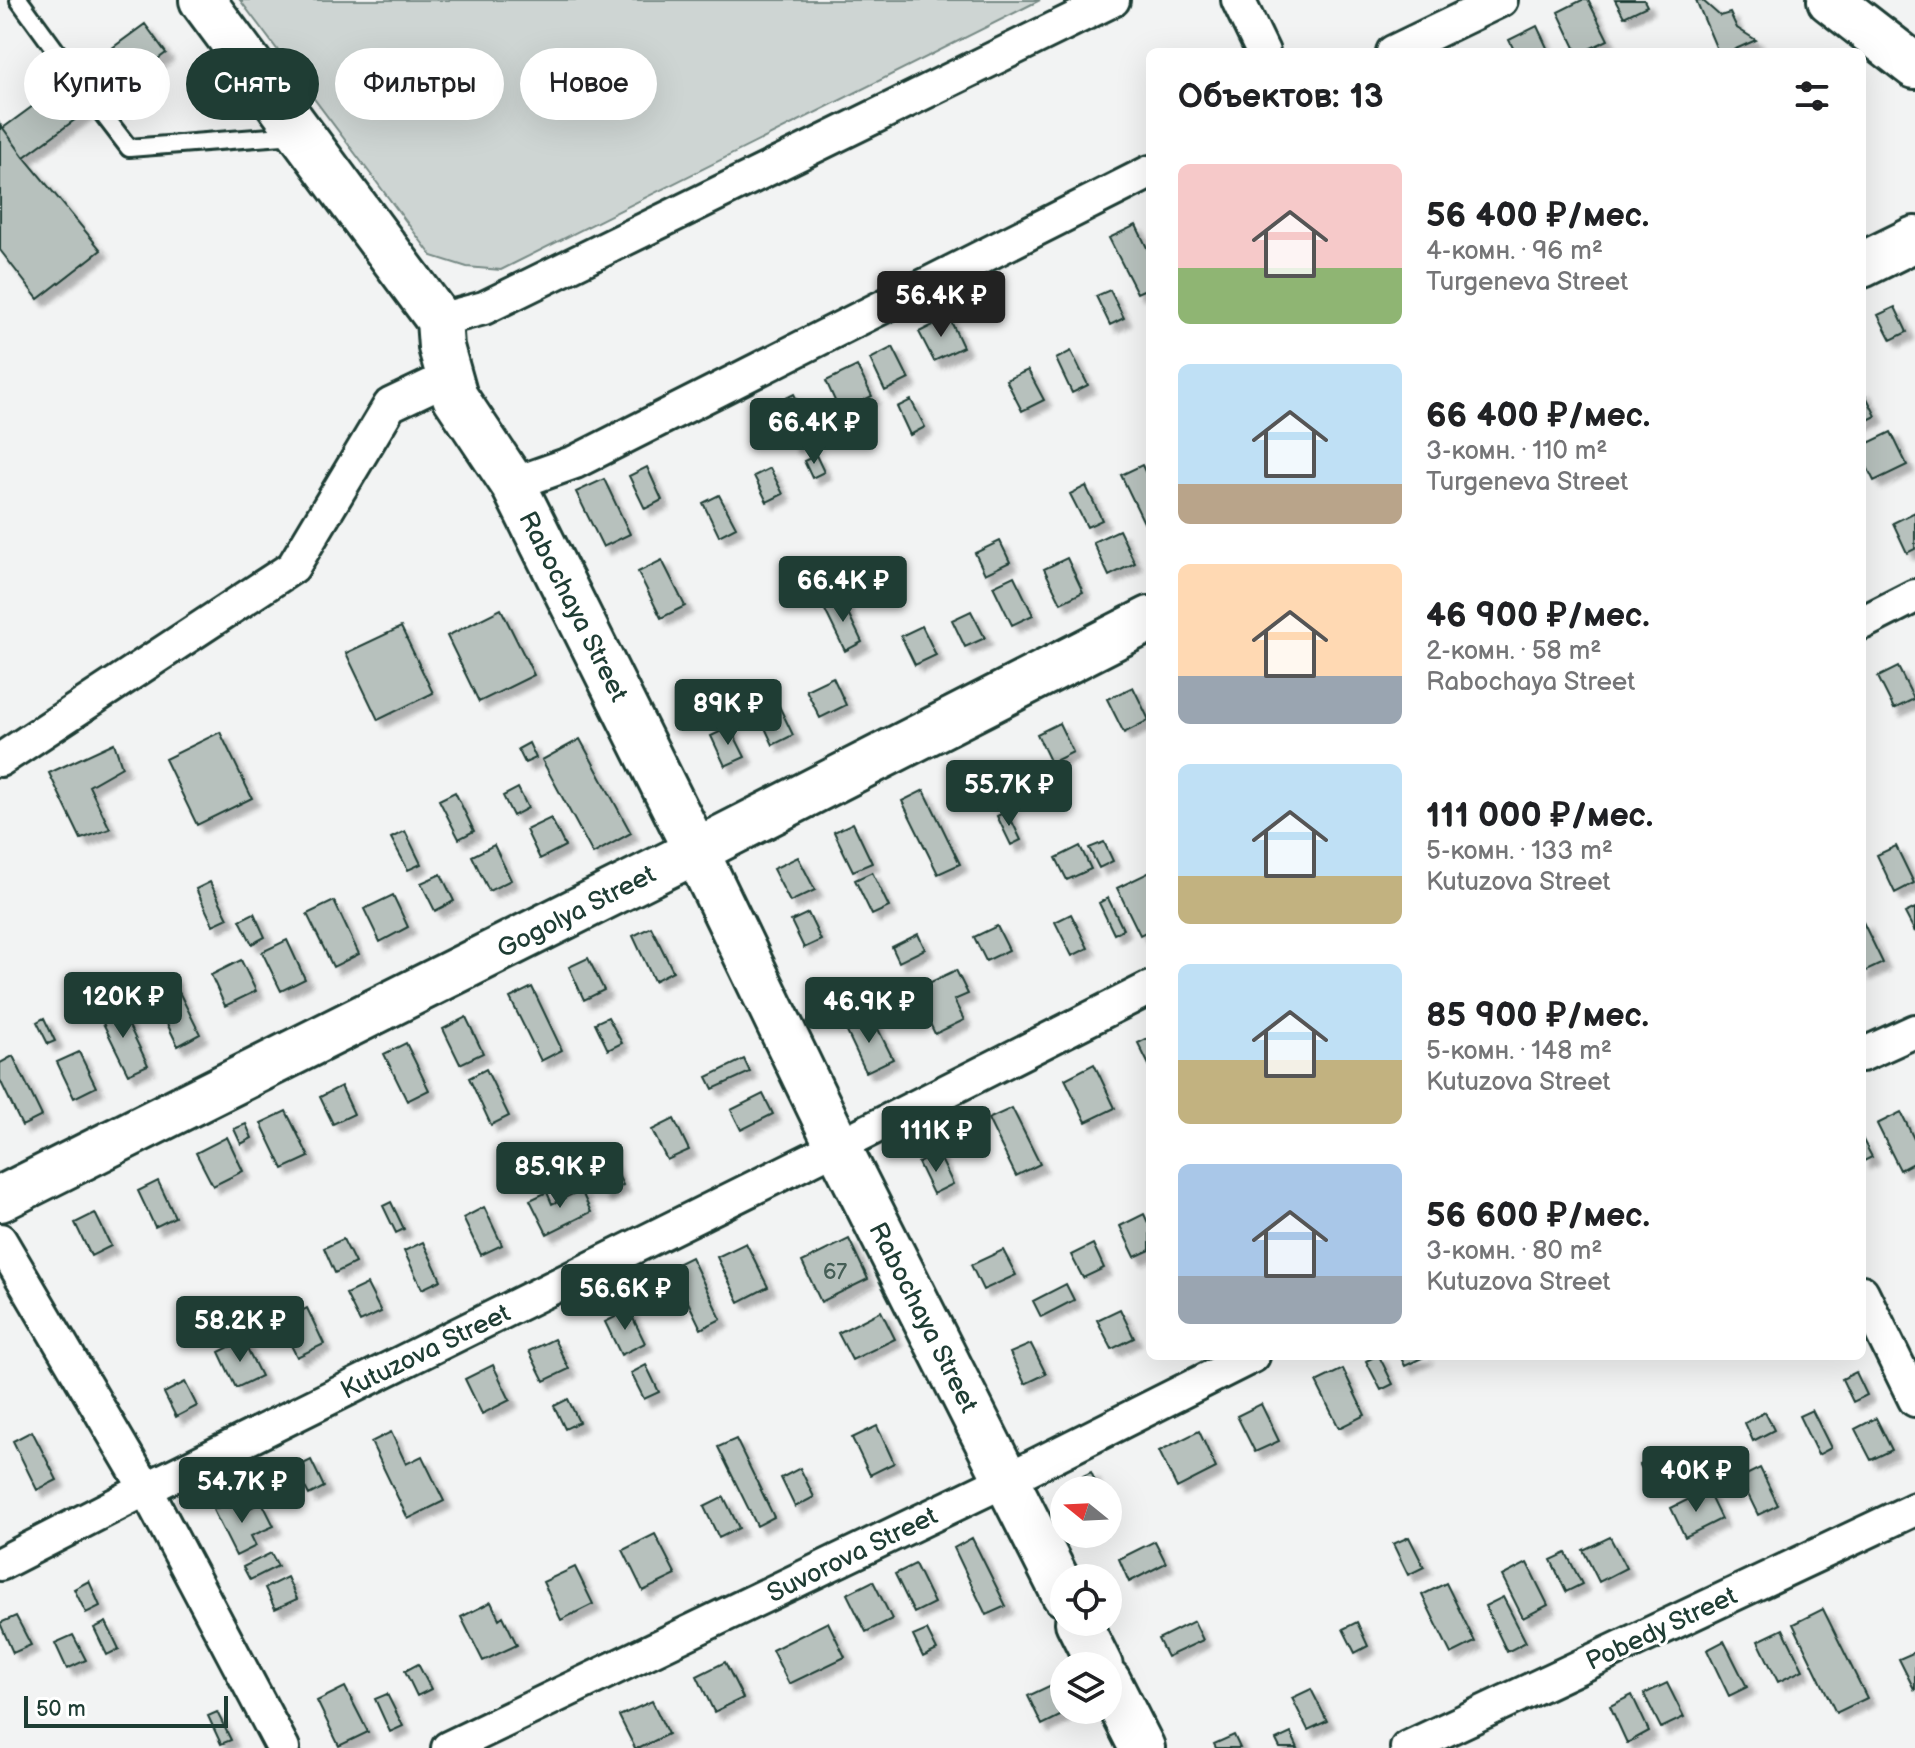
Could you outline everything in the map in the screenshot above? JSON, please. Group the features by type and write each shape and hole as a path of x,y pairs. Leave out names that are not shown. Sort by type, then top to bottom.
{"street":[{"name":"Rabochaya Street","path":"202,0 439,320 441,347 455,397 513,484 696,851 838,1146 1050,1566"},
{"path":"439,320 484,308 1113,0"},
{"path":"1238,0 1261,48"},
{"path":"1401,48 1501,0"},
{"path":"1830,0 1915,66"},
{"path":"513,484 575,462 1146,174"},
{"path":"1866,263 1915,239"},
{"path":"0,760 293,567 390,405 449,377"},
{"path":"1866,621 1915,596"},
{"name":"Gogolya Street","path":"0,1199 696,851 1146,621"},
{"name":"Kutuzova Street","path":"0,1564 1146,990"},
{"path":"1866,1053 1915,1031"},
{"path":"0,1240 146,1489 283,1748"},
{"path":"1866,1300 1915,1400"},
{"name":"Suvorova Street","path":"448,1748 1006,1480 1245,1360"},
{"name":"Pobedy Street","path":"1407,1748 1915,1509"},
{"path":"1122,1709 1142,1748"}],"lane":[{"path":"19,0 129,148 302,134"}],"shaded area":[{"path":"240,0 1040,0 501,270 467,267 432,256 319,105 319,48 276,48"}],"building":[{"path":"1588,0 1608,40 1591,48 1575,48 1558,12"},
{"path":"1615,0 1644,0 1647,6 1624,17"},
{"path":"1696,0 1702,0 1720,16 1730,13 1737,28 1756,40 1738,48 1716,48"},
{"path":"145,24 162,48 112,48"},
{"path":"1537,26 1547,48 1513,48 1509,40"},
{"path":"24,113 24,120 75,120 24,157 3,128"},
{"path":"0,124 101,250 38,299 0,250"},
{"path":"1136,225 1146,246 1146,289 1137,293 1109,238"},
{"path":"1110,290 1124,318 1110,325 1096,296"},
{"path":"1895,307 1907,332 1891,340 1878,315"},
{"path":"949,317 963,347 934,361 919,332"},
{"path":"893,347 909,379 885,391 870,359"},
{"path":"1071,351 1088,385 1072,393 1056,359"},
{"path":"857,366 872,396 840,412 826,381"},
{"path":"1028,370 1044,400 1022,411 1006,380"},
{"path":"794,394 815,435 792,446 772,405"},
{"path":"1866,396 1876,416 1866,421"},
{"path":"911,400 925,427 910,435 897,407"},
{"path":"1891,432 1907,465 1874,481 1866,465 1866,444"},
{"path":"816,455 824,472 812,478 804,461"},
{"path":"1142,465 1146,474 1146,527 1121,475"},
{"path":"647,467 662,500 645,509 629,476"},
{"path":"770,468 783,494 767,502 754,476"},
{"path":"604,479 630,534 603,547 576,492"},
{"path":"1086,486 1102,520 1087,527 1070,494"},
{"path":"719,495 736,527 719,536 703,503"},
{"path":"1915,512 1915,549 1907,553 1893,523"},
{"path":"1119,530 1135,563 1109,576 1093,542"},
{"path":"1000,541 1010,562 985,574 975,553"},
{"path":"1067,558 1083,592 1061,603 1044,569"},
{"path":"662,560 685,606 661,618 638,572"},
{"path":"1014,576 1033,615 1012,625 993,586"},
{"path":"841,598 862,642 845,651 823,606"},
{"path":"501,609 534,675 479,702 447,636"},
{"path":"971,611 985,638 965,647 952,620"},
{"path":"922,626 936,655 915,665 901,636"},
{"path":"401,627 433,693 378,720 346,653"},
{"path":"1898,667 1914,699 1894,709 1878,677"},
{"path":"833,677 846,705 820,718 806,690"},
{"path":"1133,687 1146,714 1146,722 1124,733 1107,699"},
{"path":"779,706 793,735 773,745 759,715"},
{"path":"1059,723 1073,752 1051,763 1037,734"},
{"path":"730,727 745,757 725,766 711,736"},
{"path":"220,732 252,798 197,825 165,759"},
{"path":"580,739 631,833 593,854 542,760"},
{"path":"114,743 122,767 89,786 110,829 81,839 49,773"},
{"path":"529,743 536,758 525,763 518,749"},
{"path":"988,762 1001,790 986,797 972,769"},
{"path":"518,788 528,808 513,816 503,796"},
{"path":"924,790 960,864 938,874 902,801"},
{"path":"455,792 474,831 459,839 439,800"},
{"path":"1007,811 1021,840 1011,845 997,816"},
{"path":"551,818 565,846 540,859 526,830"},
{"path":"853,823 872,863 853,871 834,832"},
{"path":"405,831 421,864 408,870 391,838"},
{"path":"1104,842 1113,861 1099,868 1089,848"},
{"path":"494,845 511,880 489,891 472,856"},
{"path":"1080,846 1091,869 1067,880 1056,858"},
{"path":"1896,846 1914,883 1895,893 1877,855"},
{"path":"798,857 815,890 790,902 773,869"},
{"path":"872,872 889,907 872,915 855,880"},
{"path":"441,874 454,901 435,911 421,883"},
{"path":"1146,874 1146,932 1140,935 1117,888"},
{"path":"210,882 228,918 213,925 196,889"},
{"path":"393,895 408,927 380,942 364,909"},
{"path":"1108,898 1123,929 1114,934 1099,903"},
{"path":"334,901 359,954 333,967 307,914"},
{"path":"1915,908 1915,932 1905,913"},
{"path":"254,913 265,937 252,944 240,920"},
{"path":"808,913 821,940 804,948 791,921"},
{"path":"1071,914 1088,948 1072,956 1055,922"},
{"path":"997,926 1009,950 986,961 974,937"},
{"path":"651,927 673,971 654,981 633,936"},
{"path":"1866,928 1883,963 1866,971"},
{"path":"918,934 925,949 899,962 892,947"},
{"path":"287,940 305,979 281,991 262,952"},
{"path":"588,958 604,990 584,1000 569,967"},
{"path":"241,960 256,991 225,1006 211,975"},
{"path":"956,970 968,994 954,1000 964,1020 935,1034 914,990"},
{"path":"171,976 200,1034 178,1046 149,987"},
{"path":"532,987 562,1050 541,1061 510,998"},
{"path":"119,1005 148,1065 128,1074 99,1015"},
{"path":"466,1017 483,1053 460,1064 443,1029"},
{"path":"608,1017 622,1043 608,1050 595,1023"},
{"path":"872,1017 893,1059 866,1072 846,1030"},
{"path":"44,1018 55,1041 48,1044 37,1022"},
{"path":"1146,1039 1146,1059 1138,1043"},
{"path":"406,1043 429,1090 407,1101 384,1054"},
{"path":"79,1052 96,1087 74,1098 57,1062"},
{"path":"13,1056 42,1116 22,1126 0,1080 0,1063"},
{"path":"744,1059 750,1072 713,1089 707,1077"},
{"path":"1094,1064 1115,1108 1086,1122 1065,1079"},
{"path":"486,1069 509,1116 491,1125 469,1078"},
{"path":"341,1086 354,1114 333,1124 320,1097"},
{"path":"763,1094 773,1114 741,1130 731,1110"},
{"path":"1012,1108 1040,1164 1016,1176 988,1119"},
{"path":"286,1111 309,1157 283,1169 261,1123"},
{"path":"1901,1112 1915,1141 1915,1162 1900,1170 1877,1124"},
{"path":"674,1119 689,1150 667,1160 652,1130"},
{"path":"246,1124 252,1138 241,1144 234,1129"},
{"path":"227,1137 243,1171 213,1186 196,1153"},
{"path":"1866,1146 1872,1157 1866,1160"},
{"path":"605,1149 623,1185 604,1195 586,1159"},
{"path":"938,1153 953,1184 933,1194 918,1163"},
{"path":"158,1181 175,1217 155,1227 138,1191"},
{"path":"581,1190 591,1212 547,1234 530,1200 547,1192 552,1204"},
{"path":"391,1202 404,1229 396,1233 383,1206"},
{"path":"484,1207 502,1245 481,1255 463,1218"},
{"path":"95,1213 111,1246 91,1256 75,1223"},
{"path":"1144,1214 1146,1252 1135,1257 1120,1226"},
{"path":"343,1239 355,1263 335,1273 324,1248"},
{"path":"849,1239 868,1279 821,1302 802,1262"},
{"path":"423,1242 441,1280 422,1289 404,1251"},
{"path":"746,1243 768,1287 739,1302 717,1257"},
{"path":"1093,1244 1104,1268 1083,1278 1071,1255"},
{"path":"1003,1250 1016,1275 983,1290 971,1265"},
{"path":"691,1257 721,1319 701,1329 671,1267"},
{"path":"367,1284 381,1312 360,1322 346,1294"},
{"path":"1066,1284 1074,1300 1041,1317 1033,1301"},
{"path":"307,1308 324,1344 297,1357 279,1322"},
{"path":"1120,1309 1134,1338 1112,1349 1097,1320"},
{"path":"629,1310 645,1343 621,1355 605,1322"},
{"path":"881,1311 895,1339 852,1360 838,1333"},
{"path":"554,1339 569,1369 544,1381 529,1351"},
{"path":"243,1340 261,1376 236,1388 219,1352"},
{"path":"1031,1344 1046,1374 1025,1384 1010,1353"},
{"path":"1381,1360 1393,1384 1381,1390 1366,1361"},
{"path":"1402,1360 1418,1360 1405,1366"},
{"path":"493,1365 510,1400 482,1414 465,1379"},
{"path":"646,1365 659,1392 644,1399 631,1373"},
{"path":"1343,1369 1365,1415 1339,1428 1316,1382"},
{"path":"1856,1372 1867,1395 1853,1402 1842,1379"},
{"path":"185,1382 197,1406 176,1417 164,1393"},
{"path":"568,1399 579,1422 565,1429 554,1406"},
{"path":"1261,1404 1279,1441 1255,1452 1237,1416"},
{"path":"1812,1410 1831,1448 1818,1455 1799,1416"},
{"path":"1765,1412 1774,1430 1753,1441 1745,1423"},
{"path":"1876,1418 1892,1450 1871,1460 1855,1429"},
{"path":"877,1426 894,1463 870,1475 852,1438"},
{"path":"32,1431 57,1480 37,1490 13,1441"},
{"path":"1199,1431 1216,1468 1177,1488 1159,1451"},
{"path":"391,1432 406,1464 422,1456 444,1501 408,1519 371,1442"},
{"path":"736,1439 774,1517 757,1526 718,1447"},
{"path":"1660,1454 1668,1469 1647,1479 1640,1465"},
{"path":"311,1460 324,1487 309,1495 295,1468"},
{"path":"800,1468 814,1497 795,1507 781,1478"},
{"path":"1760,1468 1778,1505 1758,1515 1740,1478"},
{"path":"1707,1490 1721,1519 1685,1537 1671,1508"},
{"path":"724,1497 739,1528 719,1538 704,1507"},
{"path":"234,1499 240,1513 262,1502 274,1526 251,1536 256,1546 236,1556 213,1510"},
{"path":"655,1534 676,1575 643,1591 623,1550"},
{"path":"1409,1537 1424,1567 1408,1575 1393,1544"},
{"path":"1610,1537 1626,1568 1599,1582 1583,1550"},
{"path":"972,1538 1006,1606 986,1615 954,1548"},
{"path":"1155,1541 1166,1563 1129,1582 1119,1559"},
{"path":"271,1553 278,1566 250,1580 243,1567"},
{"path":"1566,1553 1582,1584 1566,1592 1551,1560"},
{"path":"1527,1563 1548,1605 1523,1618 1502,1576"},
{"path":"915,1564 934,1603 914,1613 895,1574"},
{"path":"575,1567 593,1604 561,1620 543,1582"},
{"path":"287,1577 297,1599 275,1609 265,1588"},
{"path":"89,1581 100,1606 86,1613 74,1589"},
{"path":"873,1581 892,1619 866,1632 847,1594"},
{"path":"1446,1583 1475,1642 1451,1654 1422,1595"},
{"path":"1503,1597 1526,1642 1507,1652 1485,1606"},
{"path":"491,1602 499,1619 503,1616 517,1645 483,1661 461,1617"},
{"path":"1823,1609 1867,1698 1836,1713 1793,1624"},
{"path":"16,1616 31,1645 13,1653 0,1623"},
{"path":"1194,1621 1203,1640 1167,1657 1158,1639"},
{"path":"106,1622 119,1649 107,1655 94,1628"},
{"path":"828,1622 845,1657 789,1684 772,1650"},
{"path":"1357,1622 1368,1646 1355,1653 1343,1629"},
{"path":"1783,1629 1803,1670 1778,1682 1758,1641"},
{"path":"927,1630 937,1650 923,1657 913,1636"},
{"path":"73,1635 86,1660 67,1669 55,1643"},
{"path":"1724,1641 1747,1687 1729,1696 1707,1650"},
{"path":"1915,1652 1915,1691 1899,1659"},
{"path":"725,1662 743,1698 714,1712 697,1676"},
{"path":"418,1664 431,1689 417,1696 405,1671"},
{"path":"1667,1683 1684,1717 1661,1728 1644,1694"},
{"path":"1050,1686 1050,1721 1042,1725 1028,1696"},
{"path":"345,1687 368,1732 339,1746 317,1701"},
{"path":"1311,1689 1327,1721 1308,1730 1292,1698"},
{"path":"387,1694 403,1726 390,1732 375,1699"},
{"path":"1632,1695 1649,1731 1627,1743 1610,1706"},
{"path":"652,1701 668,1734 635,1748 619,1716"},
{"path":"217,1712 231,1740 221,1744 208,1716"},
{"path":"1291,1733 1298,1748 1280,1748 1276,1740"},
{"path":"1234,1735 1240,1748 1216,1748 1214,1744"}]}
